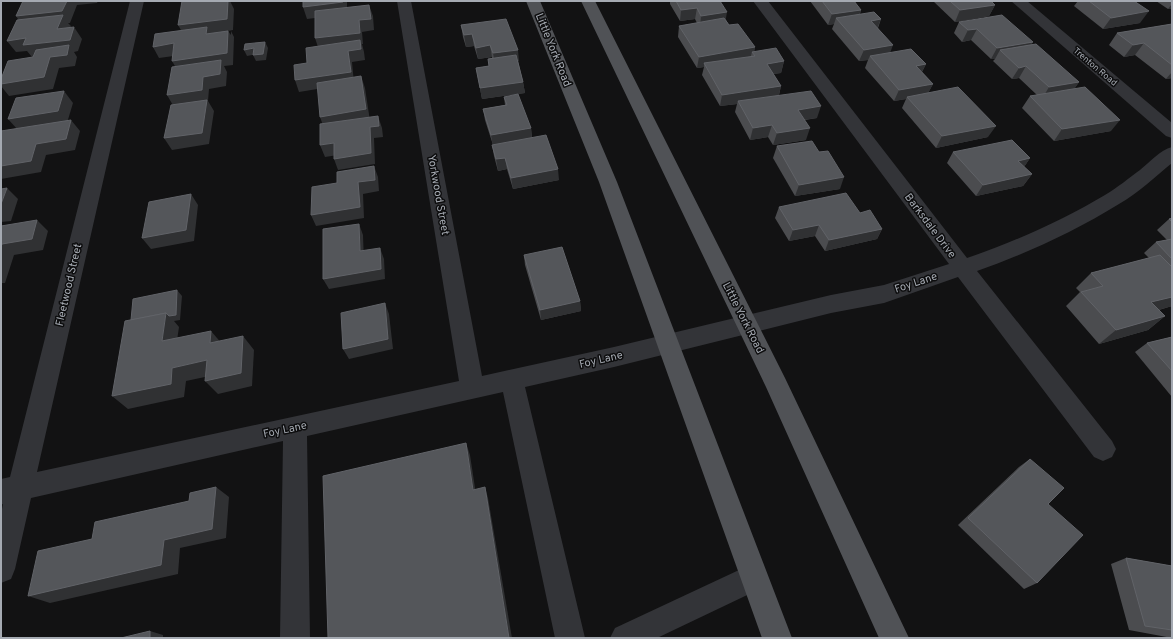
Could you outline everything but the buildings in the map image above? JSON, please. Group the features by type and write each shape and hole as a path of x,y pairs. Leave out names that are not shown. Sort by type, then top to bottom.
{"main road":[{"name":"Little York Road","path":"533,1 608,182 777,638"},
{"name":"Little York Road","path":"588,1 777,385 894,638"}],"street":[{"name":"Fleetwood Street","path":"1,569 11,490 137,1"},
{"name":"Yorkwood Street","path":"404,1 472,388"},
{"name":"Barksdale Drive","path":"760,1 1103,449"},
{"name":"Trenton Road","path":"1018,1 1172,132"},
{"name":"Foy Lane","path":"11,490 512,380 884,294 994,257 1066,224 1113,199 1146,175 1172,153"},
{"path":"512,380 570,638"},
{"path":"295,638 296,428"},
{"path":"625,638 754,577"}]}
